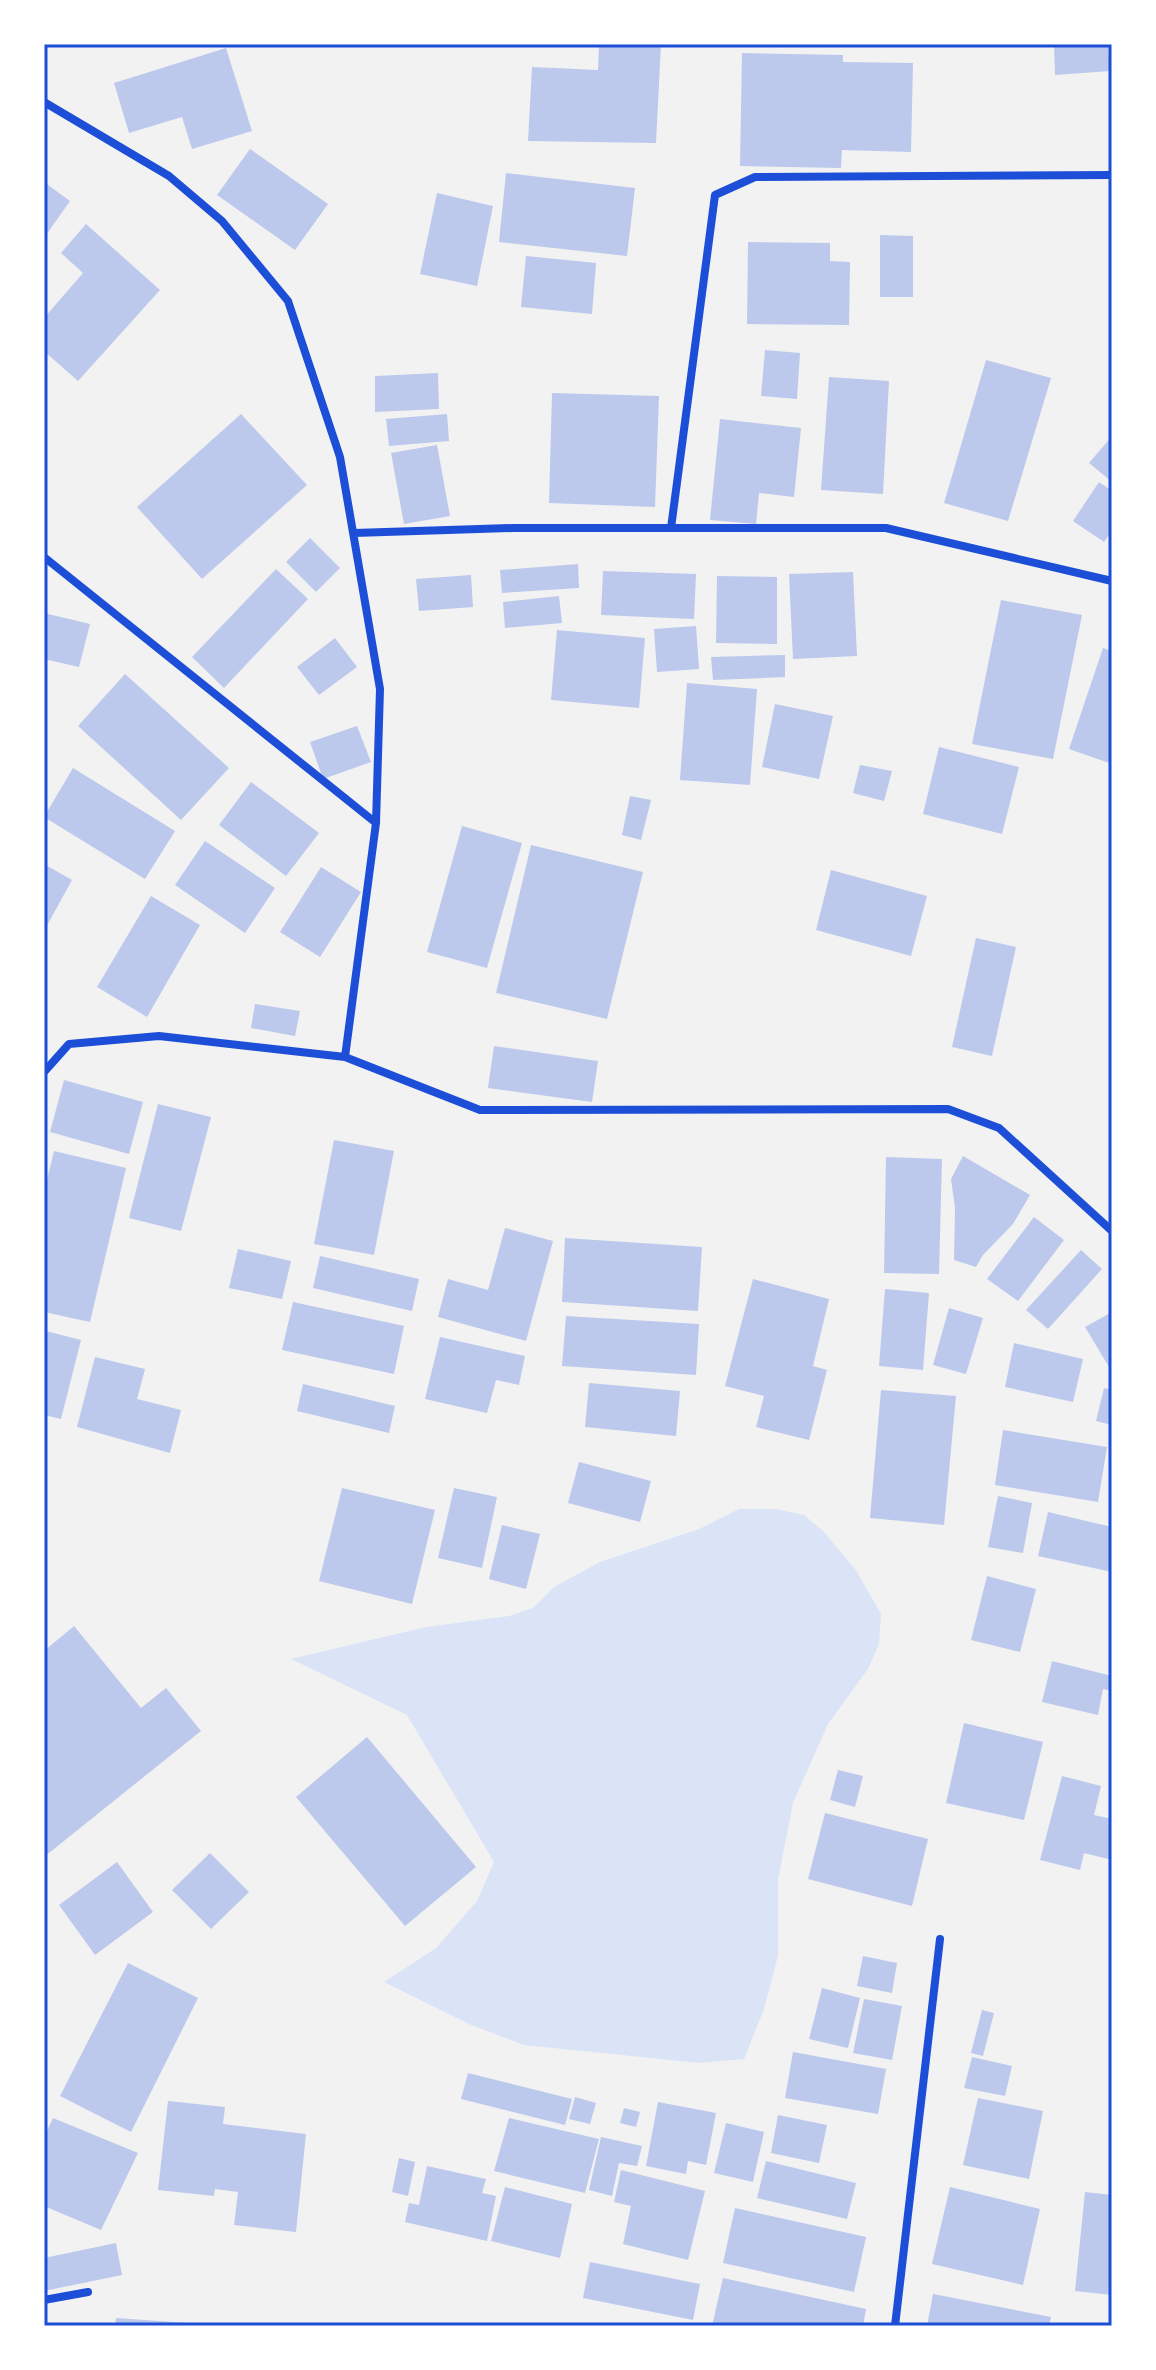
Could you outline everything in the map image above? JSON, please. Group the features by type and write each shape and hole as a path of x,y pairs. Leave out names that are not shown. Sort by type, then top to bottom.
{"street":[{"path":"44,102 169,176 222,221 288,301 340,457 380,689 376,823 345,1057"},
{"path":"671,528 715,195 755,177 1112,175"},
{"path":"354,533 513,528 886,528 1112,581"},
{"path":"44,557 376,823"},
{"path":"44,1072 69,1044 159,1036 345,1057 480,1110 948,1109 999,1128 1112,1231"},
{"path":"895,2326 940,1939"},
{"path":"44,2300 88,2292"}],"shaded area":[{"path":"739,1509 776,1509 804,1515 823,1531 856,1570 881,1614 879,1644 868,1669 828,1724 793,1803 778,1880 778,1956 764,2009 744,2059 699,2063 524,2045 471,2025 384,1982 436,1948 477,1901 494,1862 407,1715 291,1659 426,1627 509,1616 533,1608 554,1587 600,1562 699,1529"}],"building":[{"path":"599,44 661,44 656,143 528,141 532,67 598,70"},
{"path":"1054,44 1108,44 1110,71 1055,75"},
{"path":"226,48 252,131 192,149 182,117 129,133 114,83"},
{"path":"742,53 843,55 843,62 913,63 911,152 842,150 841,168 740,166"},
{"path":"250,149 328,204 295,250 217,195"},
{"path":"506,173 635,188 627,256 499,242"},
{"path":"44,182 70,201 44,238"},
{"path":"437,193 493,206 477,286 420,274"},
{"path":"86,224 160,290 78,381 44,351 44,318 83,273 61,253"},
{"path":"880,235 913,236 913,297 880,297"},
{"path":"748,242 830,243 830,261 850,262 849,325 747,324"},
{"path":"526,256 596,263 592,314 521,307"},
{"path":"765,350 800,353 797,399 761,396"},
{"path":"986,360 1051,378 1008,521 944,503"},
{"path":"438,373 439,409 375,412 375,376"},
{"path":"829,377 889,381 883,494 821,490"},
{"path":"552,393 659,396 655,507 549,503"},
{"path":"241,414 307,485 202,579 137,507"},
{"path":"447,414 449,441 389,446 386,419"},
{"path":"720,419 801,428 794,497 759,493 756,524 710,520"},
{"path":"1112,436 1112,482 1089,463"},
{"path":"437,445 450,516 404,524 391,453"},
{"path":"1099,482 1112,491 1112,530 1104,542 1073,521"},
{"path":"310,538 340,568 316,592 286,562"},
{"path":"578,564 579,588 502,593 500,570"},
{"path":"276,569 308,599 224,688 192,657"},
{"path":"603,571 696,574 694,619 601,615"},
{"path":"853,572 857,656 793,659 789,574"},
{"path":"471,575 473,607 419,611 416,579"},
{"path":"717,576 777,577 777,644 716,643"},
{"path":"559,596 562,623 505,628 503,602"},
{"path":"1001,600 1082,615 1053,759 972,744"},
{"path":"44,613 90,624 79,667 44,659"},
{"path":"696,626 699,669 657,672 654,629"},
{"path":"557,630 645,638 639,708 551,700"},
{"path":"335,638 357,667 319,695 297,667"},
{"path":"1103,648 1112,651 1112,764 1069,749"},
{"path":"785,655 785,677 713,680 711,657"},
{"path":"125,674 229,768 181,820 78,726"},
{"path":"687,683 757,689 750,785 680,780"},
{"path":"775,704 833,716 819,779 762,767"},
{"path":"357,726 371,762 323,779 310,742"},
{"path":"939,747 1019,767 1002,834 923,814"},
{"path":"860,765 892,771 884,801 853,793"},
{"path":"73,768 175,831 145,879 44,817"},
{"path":"251,782 319,833 286,876 219,825"},
{"path":"630,796 651,800 641,840 622,835"},
{"path":"462,826 522,843 487,968 427,952"},
{"path":"205,841 275,888 245,933 175,885"},
{"path":"531,845 643,872 607,1019 496,993"},
{"path":"44,864 72,880 44,931"},
{"path":"321,867 361,892 320,957 280,932"},
{"path":"831,870 927,896 911,956 816,930"},
{"path":"151,896 200,925 147,1017 97,987"},
{"path":"976,938 1016,947 992,1056 952,1047"},
{"path":"255,1004 300,1011 295,1036 251,1028"},
{"path":"494,1046 598,1061 592,1102 488,1088"},
{"path":"64,1080 143,1102 129,1154 50,1132"},
{"path":"158,1104 211,1117 181,1231 129,1218"},
{"path":"334,1140 394,1151 374,1255 314,1244"},
{"path":"54,1151 126,1168 90,1322 44,1312 44,1192"},
{"path":"963,1156 1030,1195 1013,1224 983,1255 976,1267 954,1260 955,1208 951,1179"},
{"path":"886,1157 942,1159 939,1274 884,1273"},
{"path":"1034,1217 1064,1240 1018,1301 987,1279"},
{"path":"505,1228 553,1241 526,1341 438,1317 448,1279 488,1290"},
{"path":"565,1238 702,1247 698,1311 562,1302"},
{"path":"238,1249 291,1261 282,1299 229,1288"},
{"path":"1081,1250 1102,1269 1048,1329 1026,1310"},
{"path":"320,1256 419,1279 412,1311 313,1288"},
{"path":"753,1279 829,1299 813,1366 827,1370 809,1440 756,1427 764,1396 725,1386"},
{"path":"885,1289 929,1293 923,1370 879,1366"},
{"path":"293,1302 404,1326 394,1374 282,1350"},
{"path":"949,1308 983,1318 966,1374 933,1365"},
{"path":"1112,1312 1112,1372 1085,1327"},
{"path":"566,1316 699,1324 696,1375 562,1366"},
{"path":"46,1331 81,1340 61,1419 44,1415"},
{"path":"440,1337 525,1356 519,1385 496,1380 487,1413 425,1399"},
{"path":"1014,1343 1083,1359 1073,1402 1005,1387"},
{"path":"95,1357 145,1369 137,1399 181,1410 170,1453 77,1427"},
{"path":"589,1383 680,1391 676,1436 585,1427"},
{"path":"303,1384 395,1406 389,1433 297,1411"},
{"path":"1104,1388 1112,1390 1112,1425 1096,1421"},
{"path":"881,1390 956,1396 944,1525 870,1518"},
{"path":"1003,1430 1107,1447 1098,1502 995,1485"},
{"path":"579,1462 651,1481 640,1522 568,1503"},
{"path":"342,1488 435,1510 412,1604 319,1581"},
{"path":"454,1488 497,1497 482,1568 438,1558"},
{"path":"998,1496 1032,1503 1023,1553 988,1547"},
{"path":"1048,1512 1112,1527 1112,1572 1038,1556"},
{"path":"502,1525 540,1534 526,1589 489,1579"},
{"path":"987,1576 1036,1589 1020,1652 971,1640"},
{"path":"74,1626 141,1708 166,1688 201,1731 44,1857 44,1651"},
{"path":"1052,1661 1112,1676 1112,1691 1103,1689 1098,1715 1042,1702"},
{"path":"964,1723 1043,1742 1024,1820 946,1803"},
{"path":"367,1737 476,1867 405,1926 296,1797"},
{"path":"838,1770 863,1776 855,1807 830,1800"},
{"path":"1062,1776 1101,1786 1094,1815 1112,1819 1112,1860 1084,1853 1080,1870 1040,1860"},
{"path":"825,1813 928,1839 912,1906 808,1879"},
{"path":"210,1853 249,1892 211,1929 172,1890"},
{"path":"117,1862 153,1912 95,1955 59,1905"},
{"path":"863,1956 897,1963 892,1993 857,1986"},
{"path":"128,1963 198,1998 131,2132 60,2096"},
{"path":"822,1988 860,1998 848,2048 809,2039"},
{"path":"864,1999 902,2006 892,2060 853,2053"},
{"path":"982,2010 994,2013 983,2056 971,2053"},
{"path":"793,2052 886,2069 878,2114 785,2098"},
{"path":"972,2057 1012,2066 1005,2096 964,2088"},
{"path":"468,2073 572,2099 565,2125 461,2099"},
{"path":"575,2097 596,2103 590,2124 569,2119"},
{"path":"978,2098 1043,2111 1029,2179 963,2165"},
{"path":"168,2101 225,2107 223,2124 306,2134 296,2232 234,2225 238,2192 215,2189 214,2196 158,2190"},
{"path":"658,2102 716,2113 706,2165 688,2161 686,2174 646,2166"},
{"path":"624,2108 640,2112 636,2127 620,2123"},
{"path":"778,2115 827,2125 819,2163 771,2153"},
{"path":"53,2118 138,2153 101,2230 44,2206 44,2137"},
{"path":"509,2118 599,2139 585,2193 494,2171"},
{"path":"726,2123 764,2132 753,2182 714,2173"},
{"path":"601,2137 642,2146 637,2166 619,2163 612,2196 589,2190"},
{"path":"399,2158 415,2162 408,2196 392,2192"},
{"path":"766,2161 856,2183 847,2219 757,2198"},
{"path":"427,2166 486,2179 482,2193 496,2196 487,2241 405,2222 409,2203 419,2205"},
{"path":"621,2170 705,2191 688,2260 623,2244 631,2206 614,2202"},
{"path":"505,2187 572,2204 560,2258 491,2241"},
{"path":"950,2187 1040,2209 1023,2285 932,2264"},
{"path":"1085,2192 1112,2195 1112,2295 1075,2291"},
{"path":"735,2208 866,2237 854,2292 723,2263"},
{"path":"116,2243 122,2275 44,2291 44,2258"},
{"path":"590,2262 700,2284 693,2320 583,2298"},
{"path":"723,2278 866,2309 863,2326 712,2326"},
{"path":"933,2294 1051,2317 1049,2326 927,2326"},
{"path":"116,2318 202,2324 202,2326 115,2326"}]}
